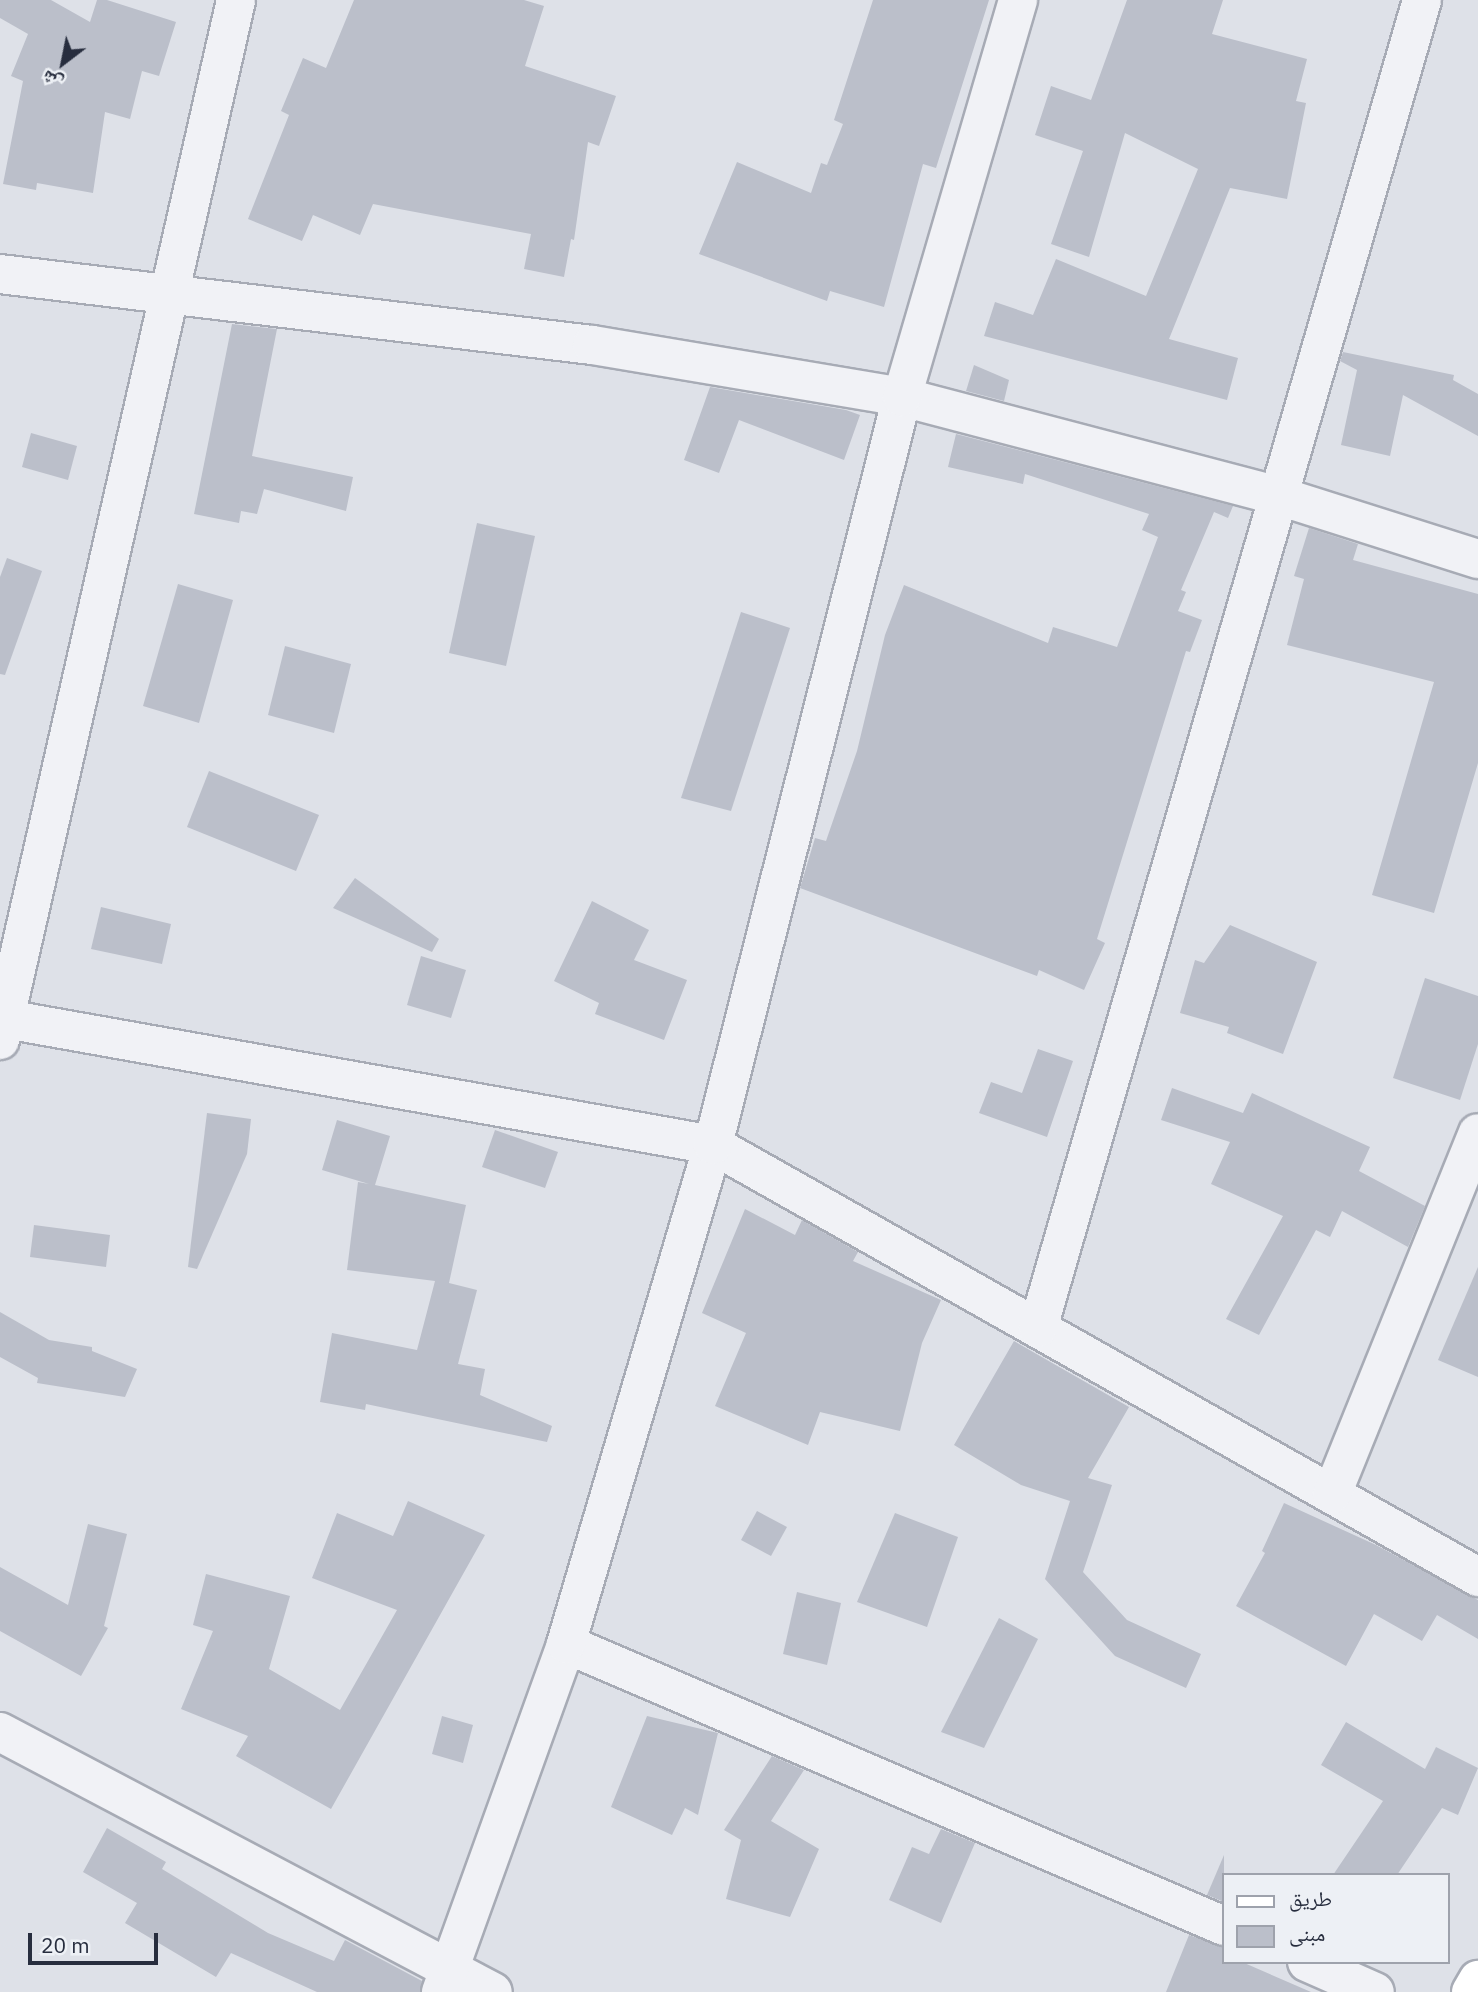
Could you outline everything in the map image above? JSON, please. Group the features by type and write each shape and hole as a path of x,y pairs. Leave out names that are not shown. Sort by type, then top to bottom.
{"main road":[{"path":"1471,1992 1478,1980"}],"street":[{"path":"236,0 2,1026 713,1145 1478,1577"},
{"path":"445,1981 566,1644 713,1145 902,397 1018,0"},
{"path":"1038,1328 1422,0"},
{"path":"0,274 592,345 902,397 1279,496 1478,559"},
{"path":"1332,1494 1478,1133"},
{"path":"566,1644 1222,1925"},
{"path":"0,1732 445,1981 494,1992"},
{"path":"1312,1964 1375,1992"}],"building":[{"path":"0,0 51,0 90,22 97,0 107,0 176,22 159,76 142,71 130,119 105,112 93,193 37,183 36,190 3,184 23,81 11,76 28,34 0,18"},
{"path":"354,0 524,0 544,6 525,66 616,96 599,146 588,142 574,240 571,239 564,277 524,269 531,234 373,204 360,235 313,215 302,241 248,219 289,115 281,111 303,58 326,68"},
{"path":"873,0 989,0 936,168 923,164 884,307 830,291 827,301 699,254 737,162 811,193 821,163 827,165 843,124 834,120"},
{"path":"1127,0 1223,0 1212,34 1307,59 1296,101 1306,103 1287,199 1230,188 1169,339 1238,358 1227,400 984,336 995,302 1033,315 1056,259 1146,296 1198,169 1125,133 1089,257 1051,244 1083,151 1035,135 1051,86 1091,100"},
{"path":"232,324 277,329 252,456 353,477 346,511 264,489 257,514 241,511 239,523 194,514"},
{"path":"1343,352 1454,375 1453,380 1478,394 1478,436 1403,395 1390,456 1341,445 1357,370 1340,361"},
{"path":"974,365 1009,380 1004,401 966,391"},
{"path":"710,387 846,410 860,415 844,460 739,420 719,473 684,460"},
{"path":"31,433 77,446 68,480 22,467"},
{"path":"956,434 1233,506 1228,518 1214,512 1181,590 1186,592 1178,611 1202,620 1190,652 1186,651 1097,939 1105,943 1084,990 1039,970 1037,976 800,888 815,838 826,841 857,751 885,635 904,585 1048,643 1053,627 1117,647 1158,537 1142,530 1149,514 1025,474 1023,484 948,467"},
{"path":"477,523 535,536 506,666 449,653"},
{"path":"1309,528 1358,544 1353,560 1478,594 1478,763 1434,913 1372,895 1434,682 1287,645 1304,579 1294,576"},
{"path":"7,558 42,571 5,675 0,674 0,577"},
{"path":"178,584 233,600 199,723 143,706"},
{"path":"741,612 790,628 731,811 681,798"},
{"path":"285,646 351,664 334,733 268,715"},
{"path":"209,771 319,815 296,871 187,827"},
{"path":"355,878 439,939 432,952 333,908"},
{"path":"592,901 649,930 634,960 687,980 664,1040 595,1014 599,1003 554,981"},
{"path":"101,907 171,924 162,964 91,949"},
{"path":"1230,925 1317,962 1283,1054 1227,1033 1229,1027 1180,1013 1195,960 1204,963"},
{"path":"421,956 466,970 451,1018 407,1005"},
{"path":"1425,978 1478,996 1478,1044 1460,1100 1393,1078"},
{"path":"1038,1049 1073,1061 1047,1137 979,1113 991,1082 1022,1093"},
{"path":"1172,1088 1243,1113 1252,1093 1370,1147 1359,1171 1425,1206 1408,1247 1342,1211 1330,1237 1316,1230 1259,1335 1226,1319 1283,1216 1211,1184 1230,1142 1161,1120"},
{"path":"207,1113 251,1119 247,1154 197,1269 188,1267"},
{"path":"337,1120 390,1136 375,1185 466,1205 449,1283 477,1290 458,1364 485,1369 480,1395 552,1426 547,1442 366,1404 365,1410 320,1402 332,1333 417,1350 435,1281 347,1270 358,1182 369,1184 322,1170"},
{"path":"495,1130 558,1152 545,1188 482,1167"},
{"path":"745,1209 795,1235 802,1220 858,1252 853,1261 941,1300 922,1343 900,1431 820,1412 808,1445 715,1406 746,1333 702,1313"},
{"path":"34,1225 110,1235 106,1267 30,1257"},
{"path":"1478,1267 1478,1377 1438,1360"},
{"path":"0,1312 49,1340 92,1347 92,1351 137,1369 125,1397 37,1383 38,1378 0,1357"},
{"path":"1014,1341 1129,1407 1088,1478 1112,1485 1083,1572 1127,1620 1201,1654 1186,1688 1115,1656 1045,1579 1070,1501 1021,1485 954,1445"},
{"path":"408,1501 485,1535 331,1809 236,1756 248,1736 181,1709 213,1631 193,1625 206,1574 290,1596 269,1669 340,1710 397,1610 312,1578 337,1513 393,1536"},
{"path":"1284,1503 1376,1545 1478,1600 1478,1639 1437,1615 1422,1641 1374,1614 1346,1666 1236,1606 1265,1553 1262,1551"},
{"path":"757,1511 787,1527 771,1556 741,1540"},
{"path":"895,1513 958,1537 927,1627 857,1602"},
{"path":"88,1524 127,1534 104,1626 108,1628 81,1676 0,1631 0,1567 68,1605"},
{"path":"797,1592 841,1603 827,1665 783,1654"},
{"path":"999,1618 1038,1639 984,1748 941,1732"},
{"path":"442,1716 473,1725 463,1763 432,1754"},
{"path":"647,1716 718,1733 698,1815 685,1808 672,1835 611,1807"},
{"path":"1346,1722 1425,1769 1436,1747 1478,1768 1458,1815 1442,1808 1398,1873 1334,1873 1383,1801 1321,1765"},
{"path":"772,1756 804,1770 771,1821 819,1849 790,1917 726,1899 741,1840 724,1830"},
{"path":"107,1828 166,1862 162,1869 268,1933 334,1961 345,1940 422,1981 420,1992 317,1992 231,1953 216,1977 125,1923 137,1903 83,1872"},
{"path":"941,1829 975,1843 941,1923 889,1900 912,1847 929,1854"},
{"path":"1224,1855 1222,1901 1207,1895"},
{"path":"1189,1935 1222,1946 1222,1964 1247,1964 1311,1992 1166,1992"}]}
